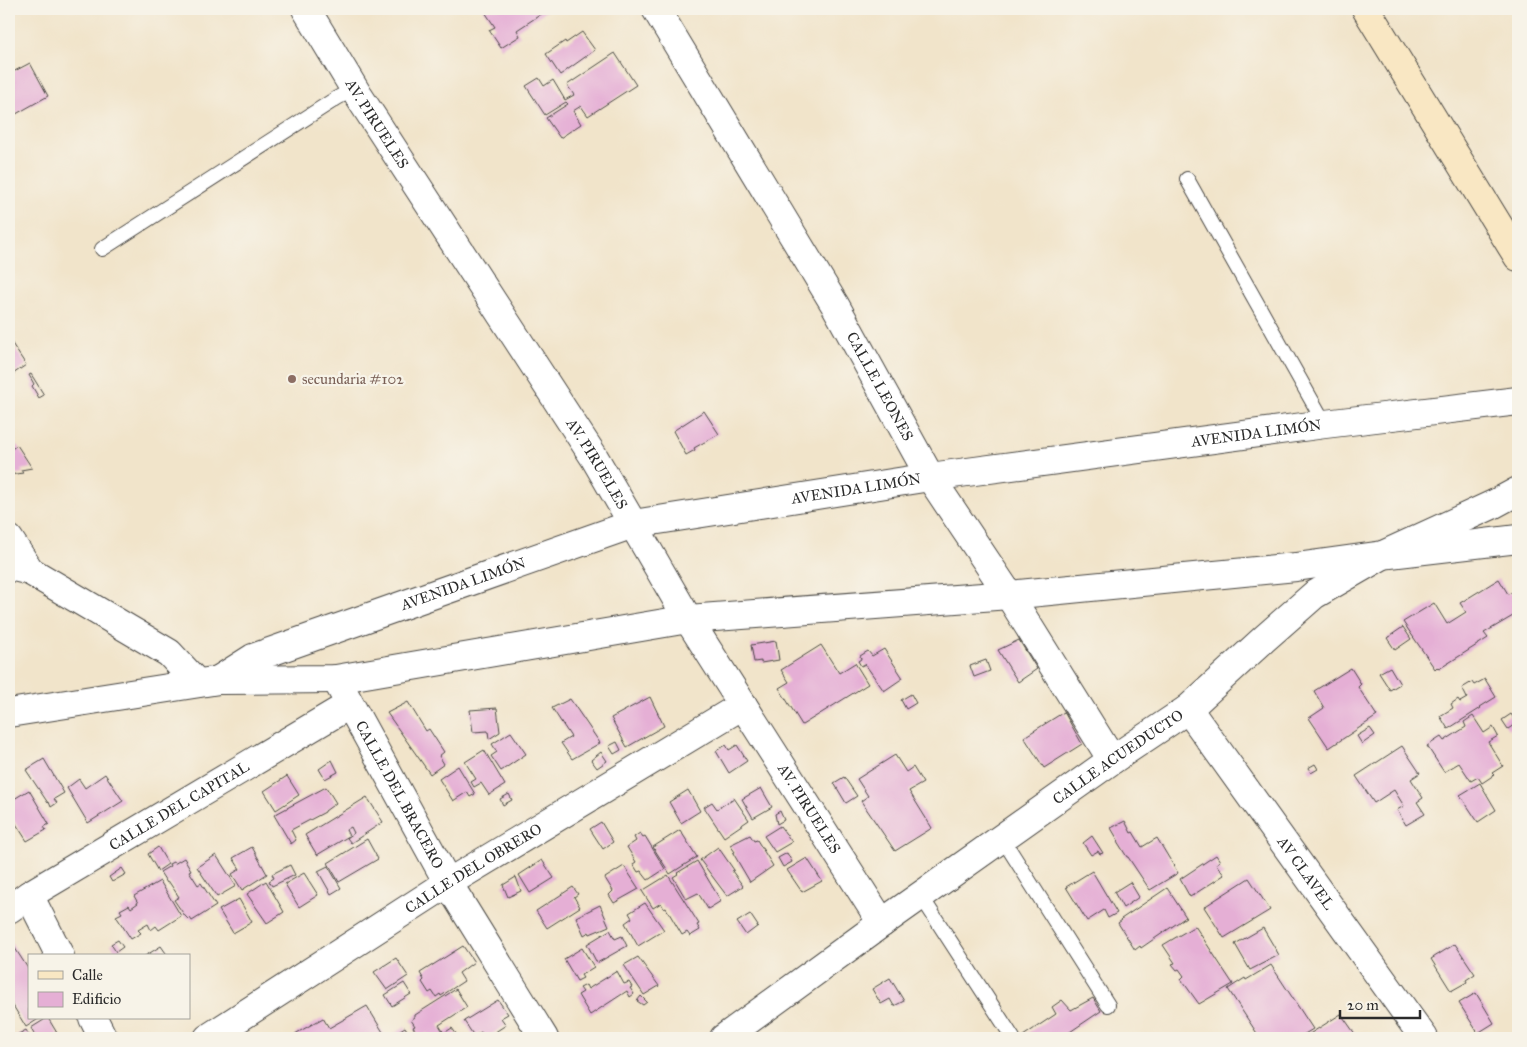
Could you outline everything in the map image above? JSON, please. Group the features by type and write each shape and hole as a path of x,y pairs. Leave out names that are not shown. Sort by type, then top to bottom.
{"main road":[{"path":"1373,11 1518,257"}],"street":[{"name":"AV. PIRUELES","path":"306,9 354,89 594,457 688,619 882,923"},
{"name":"CALLE LEONES","path":"656,9 835,305 930,477 1009,595 1112,760"},
{"name":"AVENIDA LIMÓN","path":"208,681 253,658 633,524 930,477 1325,424 1518,401"},
{"name":"CALLE ACUEDUCTO","path":"724,1038 882,923 1112,760 1188,709 1314,596 1383,555 1494,504 1518,490"},
{"path":"9,539 20,568 169,653 208,681"},
{"path":"9,713 208,681 336,679 688,619 1009,595 1296,567 1518,539"},
{"name":"CALLE DEL BRACERO","path":"336,679 448,883 544,1038"},
{"name":"CALLE DEL CAPITAL","path":"19,902 349,705"},
{"name":"CALLE DEL OBRERO","path":"208,1038 448,883 743,705"},
{"name":"AV CLAVEL","path":"1188,709 1424,1038"},
{"path":"19,902 58,954"},
{"path":"93,1020 103,1038"}],"lane":[{"path":"102,249 337,98 354,89"},
{"path":"1188,179 1325,424"},
{"path":"1002,838 1108,1005"},
{"path":"921,896 1013,1038"}],"building":[{"path":"483,9 549,9 517,30 520,36 501,48 489,30 495,27"},
{"path":"582,32 595,50 560,75 546,54"},
{"path":"615,53 636,85 588,116 581,106 573,111 581,124 560,138 546,118 568,104 566,102 545,115 526,86 539,78 544,86 553,80 565,100 574,95 567,85"},
{"path":"30,63 48,96 9,118 9,74"},
{"path":"9,339 26,365 10,376 12,380 10,382"},
{"path":"31,374 44,395 39,398 32,386 34,384 29,375"},
{"path":"704,411 719,434 694,448 695,450 686,455 673,431"},
{"path":"17,445 32,468 21,470 23,473 9,475 9,451"},
{"path":"1499,579 1508,594 1513,592 1518,600 1518,613 1484,633 1488,638 1439,669 1437,667 1435,669 1403,622 1434,603 1447,624 1466,612 1460,603"},
{"path":"1403,627 1411,639 1395,650 1387,638"},
{"path":"1019,640 1037,669 1018,682 998,650"},
{"path":"776,641 779,660 761,663 761,661 754,662 751,645"},
{"path":"821,645 839,673 855,663 868,684 802,725 779,688 789,682 781,670"},
{"path":"884,649 903,678 884,691 865,664 861,666 858,661 861,659 860,656 868,651 872,656"},
{"path":"986,660 990,671 974,677 970,666"},
{"path":"1390,667 1400,684 1390,690 1379,673"},
{"path":"1351,668 1361,684 1358,687 1377,716 1329,748 1309,718 1324,708 1314,691"},
{"path":"1485,679 1496,697 1448,729 1440,716 1453,708 1451,704 1458,699 1460,702 1467,698 1462,688 1472,682 1474,685"},
{"path":"911,694 916,703 906,709 901,700"},
{"path":"650,697 664,726 627,747 611,718"},
{"path":"570,699 600,743 572,759 561,743 571,737 552,708"},
{"path":"408,702 426,731 429,729 444,752 439,756 444,764 430,774 387,713"},
{"path":"497,708 500,732 489,739 488,731 473,732 470,710"},
{"path":"1064,712 1082,744 1044,768 1024,737"},
{"path":"1511,714 1517,723 1508,729 1502,720"},
{"path":"1473,716 1484,733 1493,727 1498,736 1488,742 1503,766 1482,783 1478,777 1471,781 1459,763 1444,772 1427,746 1441,737 1444,741 1466,727 1464,722"},
{"path":"1370,728 1375,735 1362,744 1357,736"},
{"path":"511,732 526,754 501,771 491,756 497,752 492,744"},
{"path":"617,742 621,750 614,754 609,746"},
{"path":"726,745 729,750 737,745 747,761 729,773 716,751"},
{"path":"1402,746 1420,773 1411,779 1423,798 1417,802 1425,814 1406,825 1397,810 1404,806 1394,790 1374,803 1356,776"},
{"path":"484,750 505,785 489,795 481,783 474,787 471,782 476,779 465,762"},
{"path":"601,752 607,761 597,768 591,760"},
{"path":"895,755 906,772 913,767 923,783 909,791 932,828 895,851 861,801 868,796 857,779"},
{"path":"44,759 64,793 54,799 57,803 51,807 26,770"},
{"path":"332,760 338,772 325,779 319,769"},
{"path":"1315,764 1318,769 1311,773 1308,768"},
{"path":"458,766 475,794 470,797 467,792 453,801 439,779"},
{"path":"105,774 123,801 88,823 67,788 79,779 85,788"},
{"path":"287,776 299,795 276,810 264,791"},
{"path":"844,777 857,796 846,803 834,783"},
{"path":"1480,783 1496,810 1478,822 1460,795"},
{"path":"326,787 336,803 325,812 291,830 296,840 291,844 274,815"},
{"path":"761,788 772,807 753,818 742,799"},
{"path":"29,790 49,824 44,827 46,830 27,841 9,813 9,802"},
{"path":"688,790 700,811 681,823 669,802"},
{"path":"509,794 512,800 503,805 500,799"},
{"path":"367,797 383,822 351,843 347,838 354,833 351,827 346,830 349,836 317,855 305,835"},
{"path":"734,798 749,820 724,837 704,807 712,802 717,809"},
{"path":"780,811 784,820 777,824 775,814"},
{"path":"1125,821 1131,833 1133,832 1142,847 1157,838 1178,873 1150,890 1127,857 1111,828"},
{"path":"601,822 613,842 603,849 590,829"},
{"path":"780,826 792,842 775,852 764,836"},
{"path":"680,830 697,857 670,874 653,847"},
{"path":"640,833 643,837 645,836 665,869 648,880 641,871 638,872 633,864 636,862 627,847 636,841 634,837"},
{"path":"750,835 754,841 757,840 773,866 750,882 730,845"},
{"path":"1092,836 1103,853 1100,854 1098,851 1091,855 1083,843"},
{"path":"367,839 378,859 339,882 328,863"},
{"path":"158,847 168,864 158,871 148,854"},
{"path":"252,847 267,874 242,890 232,874 240,869 233,858"},
{"path":"718,847 743,886 727,896 700,860"},
{"path":"787,853 792,862 783,867 778,858"},
{"path":"216,855 236,886 217,897 197,867"},
{"path":"1216,855 1220,861 1216,864 1224,875 1190,897 1180,879"},
{"path":"184,858 191,870 189,871 198,885 201,883 216,906 192,921 185,916 174,900 179,897 160,872 170,866 169,864 173,862 174,864"},
{"path":"807,858 822,881 802,892 787,870"},
{"path":"542,860 554,878 530,893 519,875"},
{"path":"697,861 721,901 708,909 698,893 686,899 673,877"},
{"path":"290,865 295,875 272,886 269,881 274,878 272,874"},
{"path":"328,866 341,888 331,894 318,871"},
{"path":"624,866 639,889 614,903 609,895 613,891 605,878"},
{"path":"122,868 126,874 112,882 109,877"},
{"path":"1092,871 1117,913 1108,918 1104,910 1087,921 1066,887"},
{"path":"304,873 318,895 299,907 285,884"},
{"path":"668,875 699,924 697,925 700,930 690,936 687,932 682,935 661,903 653,908 642,891"},
{"path":"516,877 521,891 508,897 503,885"},
{"path":"1249,878 1270,910 1224,938 1204,907"},
{"path":"160,881 181,916 159,930 156,926 151,930 148,924 138,930 141,933 131,939 116,916 122,913 120,910 129,905 131,908 138,903 134,896"},
{"path":"266,881 284,912 267,923 247,894"},
{"path":"1130,882 1139,897 1123,908 1114,892"},
{"path":"573,887 578,894 574,897 580,907 547,928 536,911"},
{"path":"1167,888 1186,917 1141,948 1140,946 1135,950 1118,923 1121,919"},
{"path":"239,899 252,922 233,933 219,910"},
{"path":"645,903 664,930 638,946 625,923 632,918 629,913"},
{"path":"600,905 609,926 584,935 576,917"},
{"path":"750,914 758,926 746,935 737,922"},
{"path":"1195,926 1233,984 1199,1004 1181,979 1184,976 1172,964 1175,963 1163,945"},
{"path":"1263,928 1279,955 1250,970 1235,944"},
{"path":"610,930 615,939 622,936 627,946 597,963 587,944"},
{"path":"118,940 123,947 116,952 111,944"},
{"path":"11,942 28,968 28,1020 37,1020 26,1027 9,999 9,943"},
{"path":"1455,944 1475,974 1466,980 1467,982 1451,991 1431,959"},
{"path":"161,946 167,954 148,954"},
{"path":"463,946 474,962 459,973 464,981 441,996 440,994 436,997 432,991 429,993 422,982 424,980 420,973"},
{"path":"582,948 594,967 581,975 583,978 577,981 564,959"},
{"path":"638,957 659,986 644,995 624,965"},
{"path":"396,958 408,976 387,990 374,972"},
{"path":"1271,965 1313,1029 1298,1038 1260,1038 1228,989"},
{"path":"617,971 624,984 629,982 634,994 630,997 627,991 590,1015 578,995 583,992 580,988 586,985 588,989"},
{"path":"890,978 904,1001 894,1006 890,999 881,1004 872,989"},
{"path":"404,983 411,994 392,1006 385,995"},
{"path":"456,989 467,1007 439,1025 444,1033 452,1028 459,1038 430,1038 427,1033 420,1038 411,1020 415,1015"},
{"path":"1476,993 1494,1023 1478,1033 1459,1003"},
{"path":"641,996 647,1002 643,1005 637,1001"},
{"path":"1093,998 1101,1011 1061,1038 1024,1038 1023,1036 1056,1014 1052,1007 1062,1000 1071,1010"},
{"path":"498,1000 508,1014 501,1018 506,1025 486,1038 481,1032 474,1036 464,1021"},
{"path":"367,1006 386,1037 295,1038 297,1037 295,1034 323,1018 329,1028"},
{"path":"1341,1014 1358,1038 1310,1038 1308,1035"},
{"path":"44,1020 49,1020 60,1038 37,1038 31,1028"},
{"path":"405,1027 410,1035 406,1038 387,1038"},
{"path":"26,1030 31,1038 11,1038"}],"place":[{"name":"secundaria #102","path":"292,379"}]}
